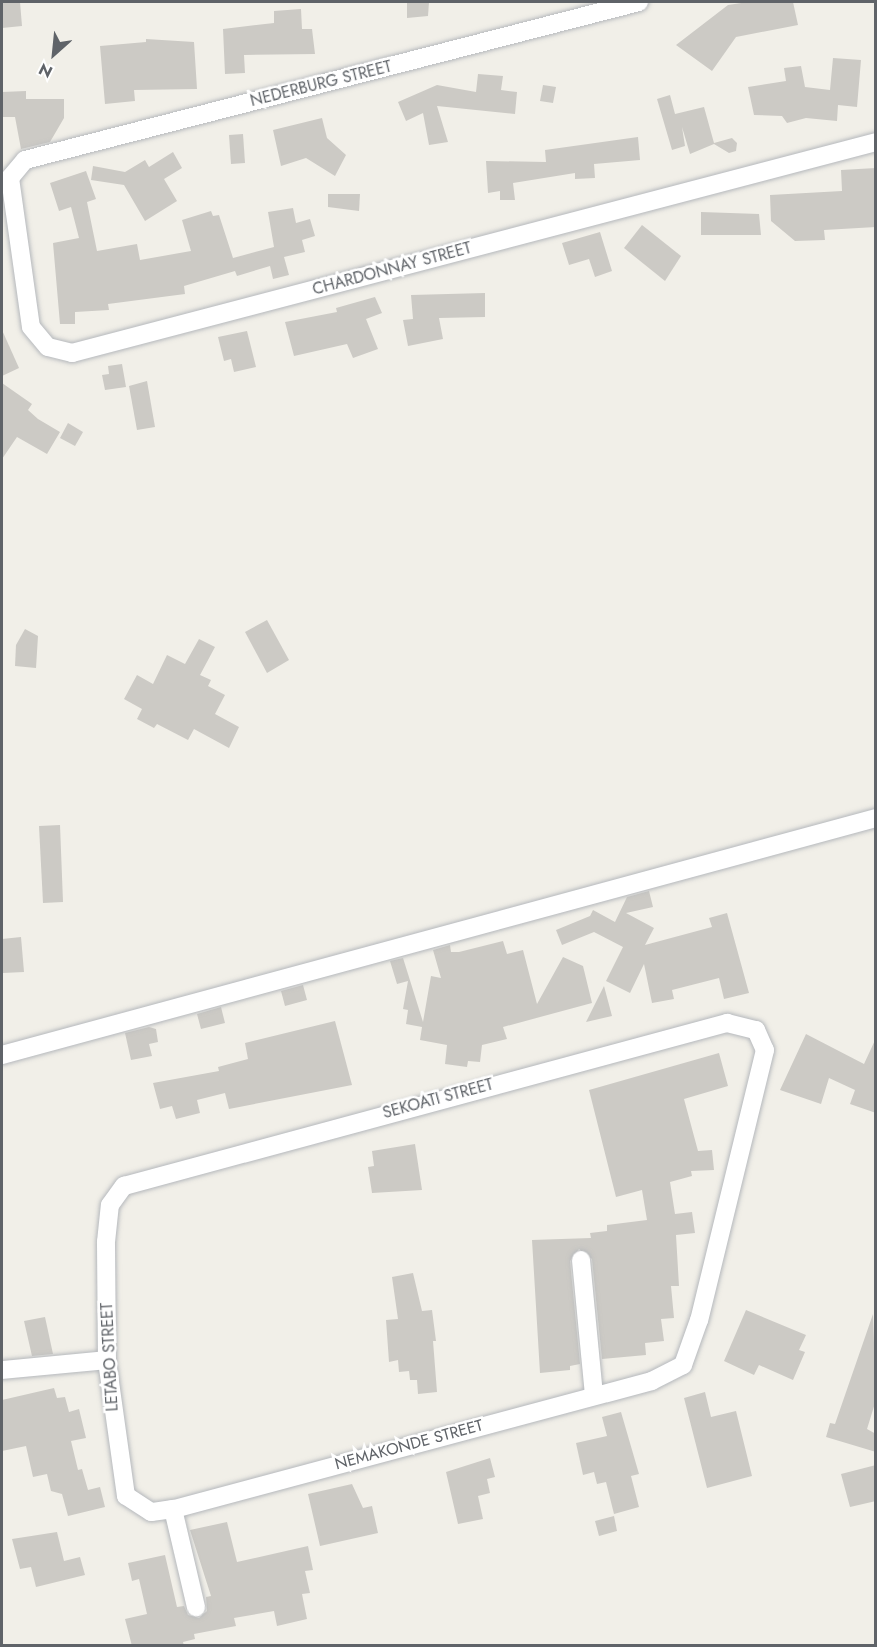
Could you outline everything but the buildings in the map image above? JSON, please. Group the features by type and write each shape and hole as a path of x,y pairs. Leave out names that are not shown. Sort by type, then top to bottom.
{"street":[{"name":"NEDERBURG STREET","path":"9,209 6,178 25,160 639,2"},
{"name":"CHARDONNAY STREET","path":"9,209 31,327 48,346 72,353 876,142"},
{"path":"2,1055 876,818"},
{"name":"SEKOATI STREET","path":"110,1205 124,1186 157,1174 727,1023 756,1030 765,1050 699,1320 682,1365"},
{"name":"LETABO STREET","path":"110,1205 108,1359 121,1482 134,1504"},
{"path":"581,1260 594,1395"},
{"path":"2,1370 108,1359"},
{"name":"NEMAKONDE STREET","path":"134,1504 151,1512 173,1509 651,1381 682,1365"},
{"path":"173,1509 196,1607"}]}
